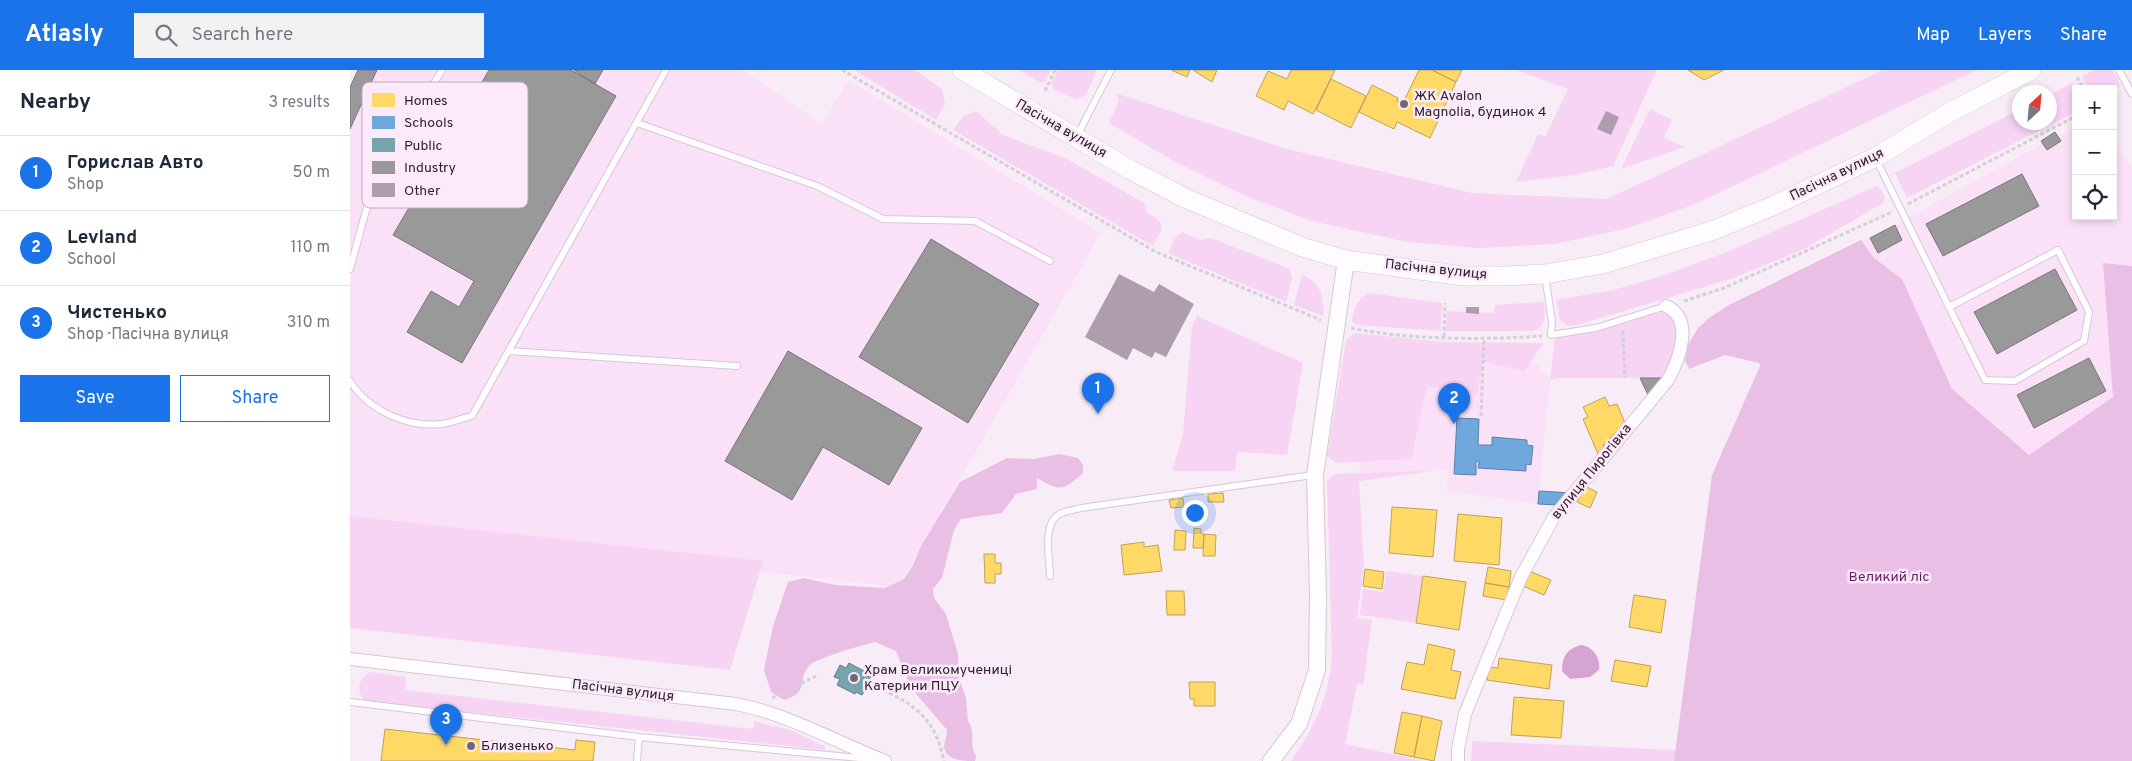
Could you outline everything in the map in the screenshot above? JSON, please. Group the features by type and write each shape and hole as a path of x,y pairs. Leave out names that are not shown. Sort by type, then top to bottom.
{"main road":[{"name":"Пасічна вулиця","path":"962,70 1077,138 1185,198 1293,244 1346,260 1464,276 1545,274 1603,264 1714,230 1775,205 1876,158 1947,114 2031,70"}],"street":[{"path":"1271,761 1299,724 1318,670 1315,475 1335,325 1346,260"},
{"name":"вулиця Пирогівка","path":"1458,761 1458,748 1465,714 1521,577 1554,517 1668,380 1675,367 1680,351 1682,324 1677,314 1666,306"},
{"name":"Пасічна вулиця","path":"350,662 754,708 885,761"}],"lane":[{"path":"435,82 442,70"},
{"path":"350,381 356,391 381,411 410,422 441,424 472,416 666,70"},
{"path":"1077,138 1111,70"},
{"path":"2119,70 2132,94"},
{"path":"637,123 817,186 883,219 975,222 1050,261"},
{"path":"1876,158 1949,307 1986,380 2015,381 2084,341 2089,312 2058,250 1949,307"},
{"path":"350,269 367,208"},
{"path":"1545,274 1552,322 1551,335 1596,328 1666,306"},
{"path":"509,351 737,366"},
{"path":"1050,576 1049,531 1052,521 1058,515 1081,508 1315,475"},
{"path":"350,702 639,737 885,761"},
{"path":"637,761 639,737"}],"path":[{"path":"842,70 1156,252 1335,325 1385,333 1444,337 1484,338 1551,335"},
{"path":"1045,91 1055,70"},
{"path":"2077,77 2081,85"},
{"path":"1666,306 1724,288 1901,208 2072,118"},
{"path":"1444,337 1445,302"},
{"path":"1622,320 1625,378"},
{"path":"1481,416 1484,338"},
{"path":"754,708 816,676"},
{"path":"878,688 902,698 914,706 940,739 944,761"}],"shaded area":[{"path":"377,70 742,70 822,124 848,80 1101,233 898,587 769,573 350,549 350,129 362,103 362,208 528,208 528,82 372,82"},
{"path":"854,70 915,70 942,89 945,104 936,120"},
{"path":"1019,70 1051,70 1045,82 1041,83"},
{"path":"1058,70 1097,70 1086,95 1076,99 1054,90 1051,84"},
{"path":"1516,70 1657,70 1613,166 1575,175 1516,182 1538,134 1545,137 1568,89"},
{"path":"1883,70 1977,70 1693,205 1625,229 1554,244 1479,248 1407,242 1312,221 1248,197 1177,163 1109,123 1119,100 1115,93 1287,149 1472,193 1607,199"},
{"path":"2095,70 2113,70 2121,86 2117,88 2117,85 2087,85 2082,76"},
{"path":"2072,83 2073,85 2072,114 2057,122 2057,91"},
{"path":"1650,109 1672,120 1664,138 1685,147 1621,169"},
{"path":"976,111 1003,135 1067,159 1144,203 1147,213 1158,220 1162,226 1153,246 953,130 963,116"},
{"path":"2012,114 2012,130 2041,130 1907,198 1895,173"},
{"path":"2072,129 2072,220 2117,220 2117,142 2132,169 2132,412 1943,523 1849,247 1895,225 2042,144 2041,141 2055,132 2058,136"},
{"path":"1877,186 1885,197 1883,203 1806,248 1734,278 1577,325 1568,326 1560,320 1556,300 1613,290 1662,276 1727,252"},
{"path":"1182,232 1200,240 1211,238 1290,269 1292,279 1286,302 1170,254 1169,251 1175,238"},
{"path":"1302,275 1313,282 1320,291 1323,303 1323,316 1294,305"},
{"path":"1370,293 1442,303 1441,331 1358,325 1352,322 1356,305"},
{"path":"1544,302 1545,316 1543,323 1538,329 1533,331 1446,331 1447,311 1494,313 1495,305"},
{"path":"1662,312 1673,318 1678,330 1668,378 1560,378 1550,380 1555,337 1616,325"},
{"path":"1197,316 1303,363 1287,455 1237,452 1235,471 1172,471 1183,435 1192,327"},
{"path":"1355,333 1443,342 1544,343 1524,371 1483,362 1477,394 1427,386 1411,459 1336,463 1327,456 1346,340"},
{"path":"1365,361 1478,365 1540,363 1541,370 1550,380 1538,504 1447,491 1448,469 1359,481"},
{"path":"1423,471 1359,481 1364,565 1357,618 1372,620 1363,685 1357,684 1345,744 1423,761 1291,761 1307,737 1319,712 1328,685 1332,657 1327,481 1334,474"},
{"path":"350,516 763,561 730,670 350,628"},
{"path":"1387,571 1423,576 1416,623 1360,615 1363,589 1383,592"},
{"path":"1581,645 1589,648 1595,654 1599,662 1599,670 1590,677 1570,679 1562,671 1564,657 1569,651"},
{"path":"371,672 406,677 405,690 753,729 754,721 790,730 825,746 825,750 364,701 359,688 363,678"},
{"path":"1683,696 1797,761 1471,761 1472,741 1677,750"}],"green space":[{"name":"Великий ліс","path":"1861,240 1874,258 1902,279 1952,389 2029,455 2113,397 2103,263 2132,266 2132,761 1674,761 1712,475 1760,366 1759,363 1725,355 1689,369 1685,361 1688,345 1698,328 1729,305"},
{"path":"1059,454 1078,458 1083,465 1083,473 1070,484 1061,488 1037,478 1037,489 1016,494 1002,513 961,519 954,530 942,578 933,589 934,598 946,614 958,654 959,678 966,698 968,721 972,729 975,761 952,758 945,752 947,730 911,688 896,651 875,642 814,662 806,670 800,689 792,697 784,700 771,692 764,670 773,626 788,582 804,578 835,585 885,588 896,583 904,579 913,565 921,546 960,482 1007,458 1034,459"}],"building: Homes":[{"path":"1171,70 1190,70 1187,77"},
{"path":"1193,70 1217,70 1212,82"},
{"path":"1291,70 1335,70 1313,114 1288,101 1284,110 1256,96 1268,71 1287,79"},
{"name":"ЖК Avalon Magnolia, будинок 4","path":"1419,70 1432,70 1456,82 1430,138 1397,122 1394,129 1359,112 1372,85 1398,98 1397,101 1403,103"},
{"name":"ЖК Avalon Magnolia, будинок 4","path":"1432,70 1462,70 1456,82"},
{"path":"1688,70 1724,70 1704,80"},
{"path":"1331,79 1366,96 1351,128 1316,110"},
{"path":"1605,397 1609,406 1617,404 1625,423 1603,445 1605,448 1598,454 1583,419 1588,417 1583,407"},
{"path":"1585,486 1597,492 1590,508 1577,502"},
{"path":"1223,493 1224,502 1208,502 1208,494"},
{"path":"1183,498 1184,507 1171,508 1169,500"},
{"path":"1392,507 1437,510 1433,557 1389,553"},
{"path":"1458,514 1502,518 1499,565 1454,561"},
{"path":"1194,528 1201,529 1201,534 1204,534 1203,548 1193,548"},
{"path":"1175,530 1186,531 1185,550 1174,550"},
{"path":"1204,534 1216,535 1215,556 1203,556"},
{"path":"1144,542 1144,547 1158,545 1162,571 1124,575 1121,545"},
{"path":"984,554 995,554 995,563 1001,563 1001,574 995,574 995,583 985,583"},
{"path":"1488,567 1511,571 1509,587 1485,583"},
{"path":"1365,569 1384,572 1382,589 1363,586"},
{"path":"1529,571 1551,580 1544,595 1523,586"},
{"path":"1423,576 1466,582 1459,630 1416,623"},
{"path":"1485,583 1509,587 1507,600 1483,596"},
{"path":"1166,591 1184,591 1185,615 1167,615"},
{"path":"1634,595 1666,600 1661,633 1629,627"},
{"path":"1428,644 1455,650 1451,670 1461,672 1455,699 1401,689 1407,662 1424,665"},
{"path":"1499,658 1552,665 1549,689 1487,680 1489,667 1498,668"},
{"path":"1615,660 1651,666 1647,687 1611,681"},
{"path":"1189,682 1215,682 1215,706 1194,706 1194,699 1190,699"},
{"path":"1514,697 1564,701 1561,738 1511,735"},
{"path":"1402,712 1422,716 1414,757 1394,753"},
{"path":"1422,716 1442,721 1434,761 1414,757"},
{"path":"385,729 575,750 576,740 595,742 593,761 381,761"}],"building: Schools":[{"path":"1457,418 1479,419 1478,445 1492,445 1492,437 1527,440 1527,445 1533,446 1531,465 1526,464 1526,471 1478,468 1479,462 1476,461 1476,475 1454,474"},
{"path":"1539,491 1572,493 1557,505 1538,504"}],"building: Public":[{"name":"Храм Великомучениці Катерини ПЦУ","path":"849,663 866,672 865,674 871,677 862,695 856,692 855,694 837,685 840,679 834,677 840,665 846,668"}],"building: Industry":[{"path":"358,70 377,70 372,82 362,82 362,103 350,129 350,87"},
{"path":"489,70 571,70 616,96 462,363 407,332 431,291 459,307 474,281 393,235 409,208 528,208 528,82 482,82"},
{"path":"574,70 603,70 595,84"},
{"path":"2055,132 2061,141 2047,150 2041,141"},
{"path":"2022,174 2039,206 1943,256 1926,224"},
{"path":"1895,225 1902,240 1878,253 1870,238"},
{"path":"931,239 1039,304 968,423 859,357"},
{"path":"2055,269 2077,310 1997,354 1974,312"},
{"path":"788,351 922,428 889,485 823,447 792,500 725,461"},
{"path":"2089,358 2106,391 2034,428 2017,395"},
{"path":"1640,378 1668,378 1650,399"}],"building: Other":[{"path":"1606,111 1619,117 1611,135 1597,129"},
{"path":"1119,274 1154,292 1159,284 1194,304 1166,357 1155,352 1152,358 1133,348 1127,360 1085,337"},
{"path":"1466,307 1479,307 1479,314 1466,313"}],"place":[{"name":"ЖК Avalon Magnolia, будинок 4","path":"1404,104"},
{"name":"Горислав Авто","path":"1098,414"},
{"name":"Levland","path":"1454,424"},
{"name":"Храм Великомучениці Катерини ПЦУ","path":"854,678"},
{"name":"Чистенько","path":"446,745"},
{"name":"Близенько","path":"471,746"}]}
